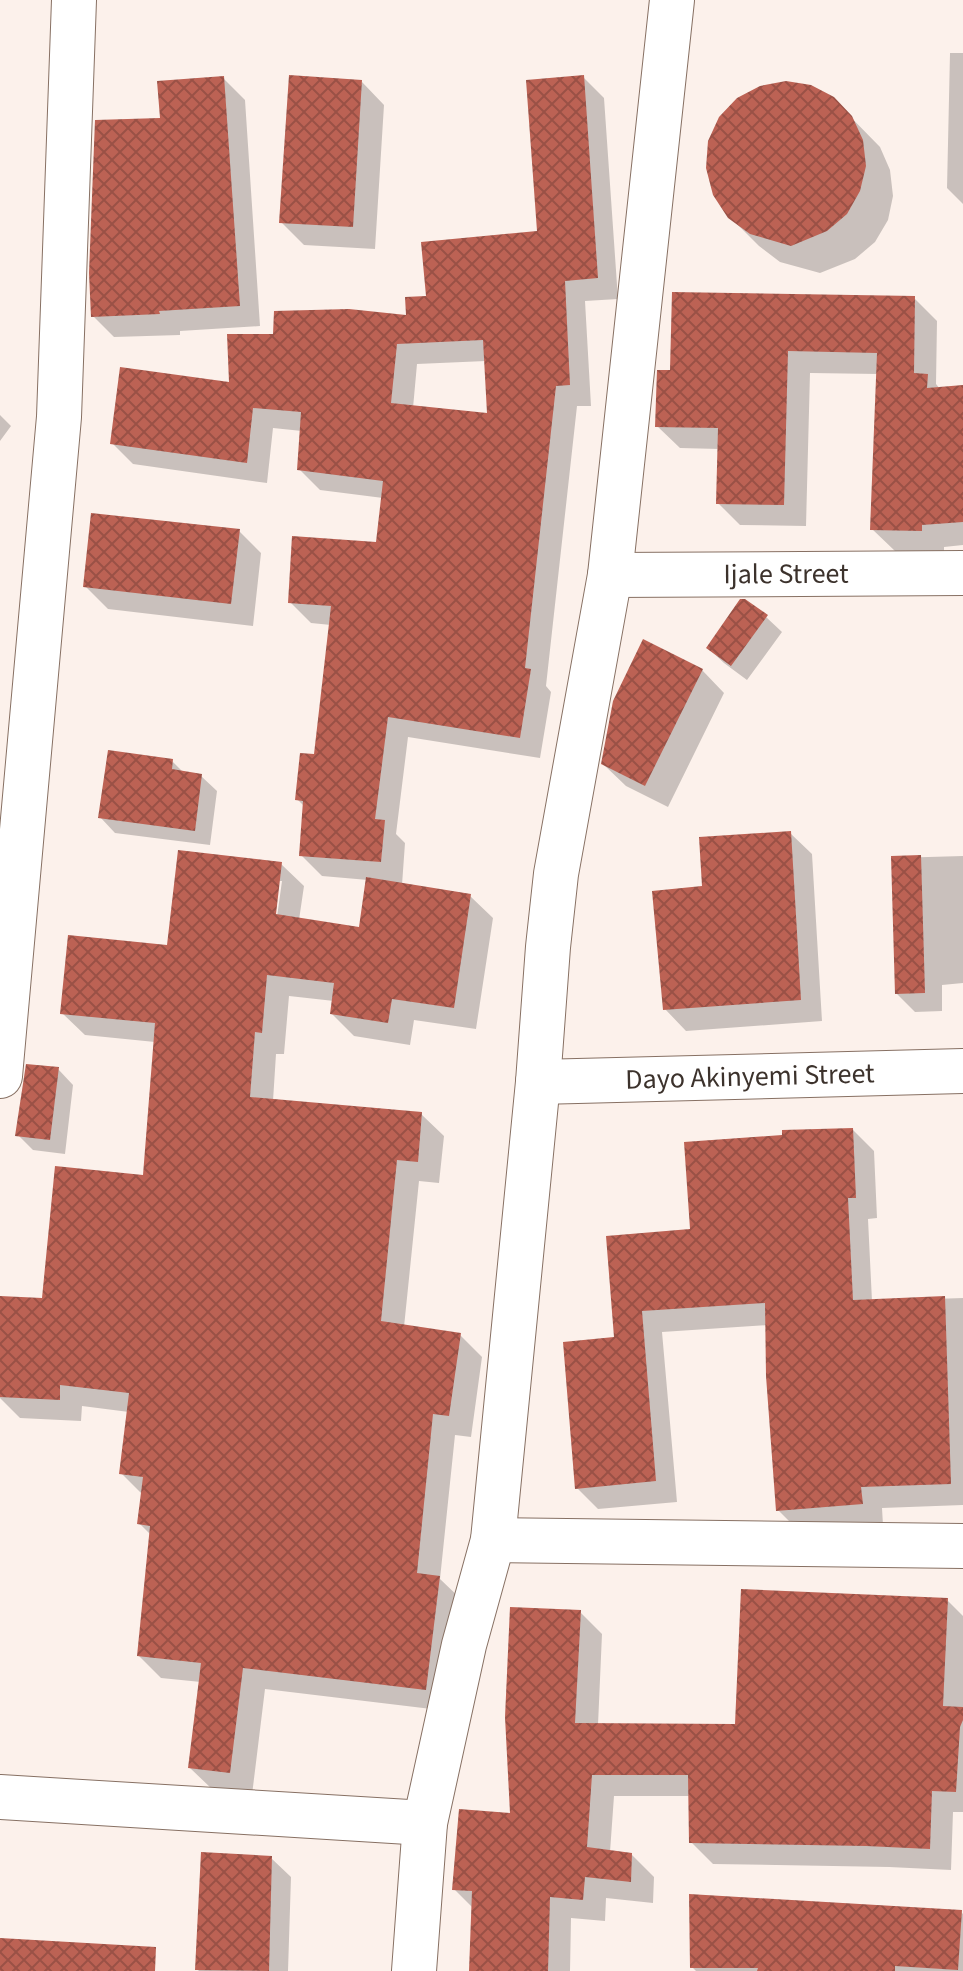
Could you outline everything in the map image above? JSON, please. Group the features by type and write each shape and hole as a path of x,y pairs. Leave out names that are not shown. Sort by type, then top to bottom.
{"street":[{"path":"0,1076 59,417 74,0"},
{"path":"414,1971 425,1823 464,1645 493,1540 556,874 610,575 672,0"},
{"name":"Ijale Street","path":"610,575 963,573"},
{"name":"Dayo Akinyemi Street","path":"538,1082 963,1071"},
{"path":"493,1540 963,1546"},
{"path":"0,1797 425,1823"}],"building":[{"path":"289,75 362,80 353,227 279,223"},
{"path":"584,75 598,278 565,281 570,385 556,386 525,668 531,669 520,738 388,717 375,819 385,820 381,862 299,856 303,801 295,800 300,753 314,754 331,606 288,603 292,536 376,542 383,481 297,470 301,412 253,408 247,463 110,444 120,367 229,382 227,334 273,334 274,311 349,309 406,315 405,297 426,296 421,242 537,231 526,80","holes":["483,340 487,413 391,403 397,344"]},
{"path":"224,76 240,306 91,317 89,273 95,120 160,118 157,81"},
{"path":"786,81 811,85 834,97 852,116 863,140 866,166 860,191 847,214 827,231 791,246 750,234 728,218 713,195 706,168 708,141 719,117 737,98 760,86"},
{"path":"672,292 915,296 914,373 928,374 927,388 963,385 963,522 922,525 922,531 870,530 877,353 788,351 784,505 716,504 718,428 655,427 657,370 670,370"},
{"path":"91,513 240,529 231,604 83,587"},
{"path":"740,599 745,599 768,615 731,666 706,648"},
{"path":"643,639 703,669 645,786 601,764 613,701"},
{"path":"108,750 173,759 172,769 202,774 195,831 98,818"},
{"path":"791,831 801,1000 663,1010 652,891 702,886 699,837"},
{"path":"178,850 282,862 276,914 359,927 366,877 471,894 454,1008 392,999 388,1023 330,1014 334,983 267,975 262,1033 255,1032 250,1097 422,1112 418,1162 397,1160 381,1321 461,1333 449,1416 433,1414 417,1573 440,1576 426,1690 243,1668 230,1773 188,1768 201,1663 137,1656 150,1526 137,1524 143,1477 119,1474 129,1393 60,1385 60,1400 0,1397 0,1296 42,1298 55,1166 143,1175 155,1023 60,1014 68,935 167,945"},
{"path":"921,855 925,993 895,994 891,856"},
{"path":"26,1064 59,1067 50,1140 15,1136"},
{"path":"853,1128 856,1198 848,1198 853,1300 945,1296 951,1484 861,1487 863,1504 776,1511 766,1376 765,1303 642,1311 656,1481 575,1489 563,1342 614,1337 606,1236 690,1229 684,1142 782,1135 782,1130"},
{"path":"741,1589 948,1598 943,1706 963,1707 963,1720 956,1792 932,1791 930,1849 689,1843 688,1775 592,1775 587,1847 632,1853 631,1882 585,1877 583,1900 550,1897 548,1971 469,1971 472,1891 452,1890 459,1809 510,1813 505,1717 510,1607 581,1610 575,1723 735,1724"},
{"path":"201,1852 272,1856 269,1971 195,1970"},
{"path":"689,1894 962,1910 958,1970 895,1966 895,1971 690,1968"},
{"path":"0,1938 156,1947 155,1971 0,1971"}]}
